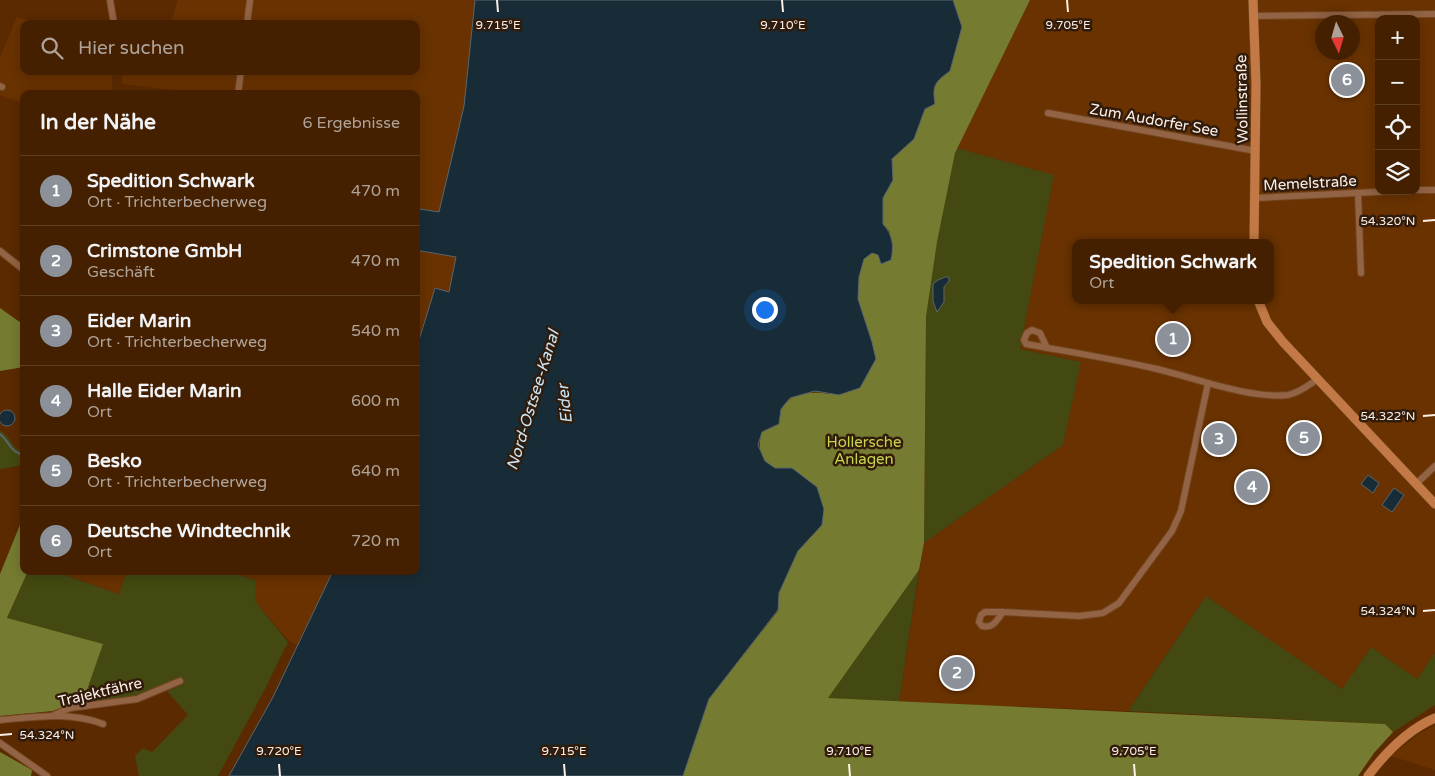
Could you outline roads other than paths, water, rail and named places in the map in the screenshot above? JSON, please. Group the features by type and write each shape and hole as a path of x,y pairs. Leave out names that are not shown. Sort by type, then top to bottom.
{"street":[{"path":"110,0 113,20"},
{"path":"248,20 250,0"},
{"name":"Wollinstraße","path":"1253,0 1256,151 1254,239"},
{"path":"1254,16 1435,14"},
{"path":"239,90 240,75"},
{"name":"Zum Audorfer See","path":"1048,113 1256,151"},
{"path":"1420,190 1435,190"},
{"name":"Memelstraße","path":"1255,198 1375,192"},
{"path":"1358,193 1361,273"},
{"path":"0,251 20,267"},
{"path":"1260,304 1270,327 1435,504"},
{"path":"1047,348 1156,369 1208,383 1263,394 1289,395 1318,379"},
{"path":"1003,612 1078,616 1103,613 1119,602 1172,531 1181,511 1208,383"},
{"path":"1416,484 1435,466"},
{"name":"Trajektfähre","path":"54,715 70,708 137,699 180,681"},
{"name":"Trajektfähre","path":"0,720 54,715 86,718 102,724"},
{"path":"1368,776 1377,763 1401,739 1425,722 1435,718"},
{"path":"0,743 47,776"}],"water":[{"path":"475,0 953,0 962,27 950,71 938,81 934,88 935,104 925,109 914,139 892,159 893,180 883,198 883,224 889,232 892,241 891,260 881,264 878,255 872,253 864,259 859,277 858,299 876,359 860,388 839,395 815,391 790,398 781,409 779,424 762,432 758,445 765,461 775,468 792,468 817,487 824,509 822,525 798,551 779,593 778,610 709,699 683,776 229,776 273,697 331,575 420,575 420,337 435,288 449,292 456,257 420,251 420,209 439,212 464,106"},
{"path":"945,277 949,277 949,281 944,287 944,302 937,312 933,301 933,284"},
{"path":"7,410 13,412 15,418 13,424 7,426 1,424 -1,418 1,412"},
{"path":"1368,475 1379,483 1373,493 1361,484"},
{"path":"1394,488 1404,495 1392,512 1382,505"}],"waterway":[{"path":"0,434 13,450 20,453"}],"place":[{"name":"Deutsche Windtechnik","path":"1347,80"},
{"name":"Spedition Schwark","path":"1173,339"},
{"name":"Besko","path":"1304,438"},
{"name":"Eider Marin","path":"1219,439"},
{"name":"Halle Eider Marin","path":"1252,487"},
{"name":"Crimstone GmbH","path":"957,673"}],"water label":[{"name":"Nord-Ostsee-Kanal","path":"532,400"},
{"name":"Eider","path":"564,404"}],"park label":[{"name":"Hollersche Anlagen","path":"864,450"}]}
